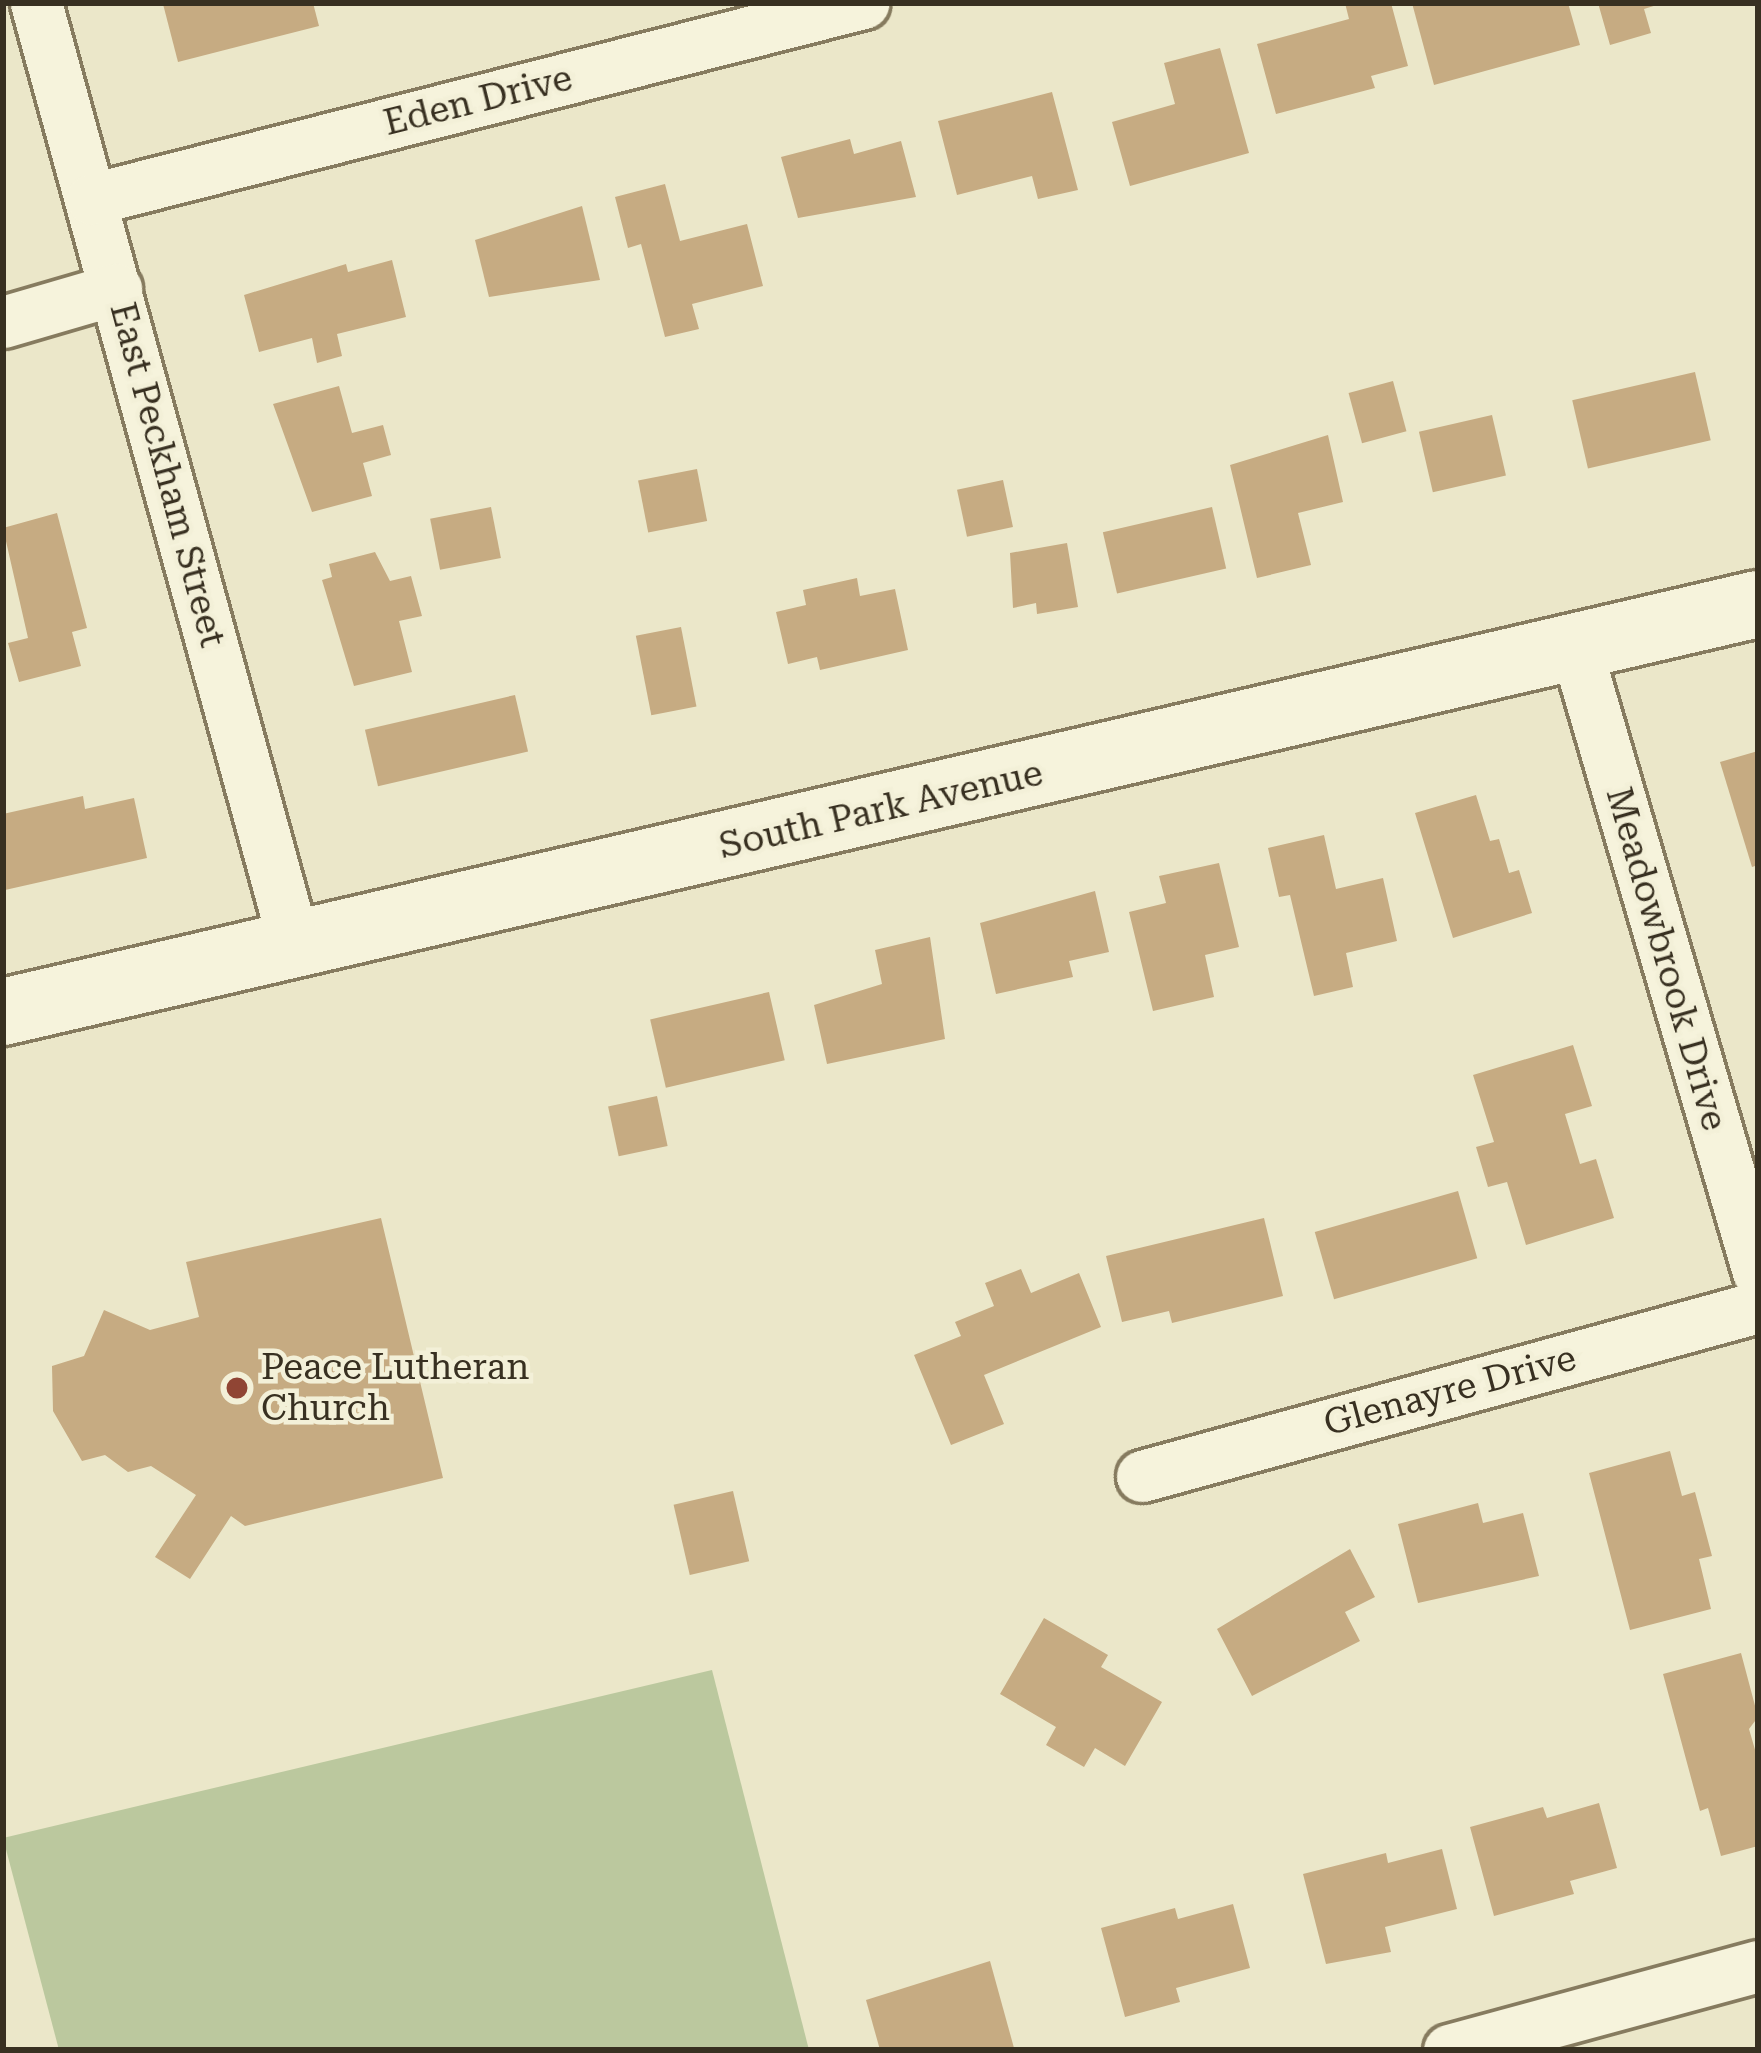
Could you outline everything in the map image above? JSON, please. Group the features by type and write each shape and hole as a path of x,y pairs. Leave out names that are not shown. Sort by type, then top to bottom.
{"main road":[{"name":"South Park Avenue","path":"3,1012 1758,604"}],"street":[{"name":"East Peckham Street","path":"36,3 295,947"},
{"name":"Eden Drive","path":"92,200 796,12 863,3"},
{"path":"3,322 116,289"},
{"name":"Meadowbrook Drive","path":"1575,645 1758,1272"},
{"name":"Glenayre Drive","path":"1142,1476 1758,1307"},
{"path":"1449,2050 1758,1966"}],"green space":[{"path":"712,1670 809,2050 59,2050 3,1838"}],"building":[{"path":"313,3 319,26 178,62 163,4"},
{"path":"1345,3 1391,3 1408,66 1371,76 1375,88 1276,114 1257,44 1349,19"},
{"path":"1412,3 1568,3 1580,45 1434,85"},
{"path":"1598,3 1660,4 1644,9 1651,33 1610,45"},
{"path":"1220,48 1249,153 1130,186 1112,122 1175,104 1164,63"},
{"path":"1052,92 1078,190 1038,199 1032,176 957,195 938,121"},
{"path":"850,139 854,154 901,141 916,197 798,218 781,157"},
{"path":"665,184 680,241 747,224 763,286 692,304 699,329 665,337 641,244 628,248 615,197"},
{"path":"582,206 600,280 489,297 475,240"},
{"path":"392,260 406,317 337,334 342,356 317,363 312,338 259,352 244,295 346,264 348,272"},
{"path":"1695,372 1711,440 1588,469 1572,400"},
{"path":"1393,381 1406,431 1362,443 1349,393"},
{"path":"339,386 352,433 383,425 391,455 363,463 372,496 312,512 273,404"},
{"path":"1492,415 1506,475 1433,492 1419,432"},
{"path":"1328,435 1343,502 1298,513 1311,565 1257,578 1230,465"},
{"path":"697,469 707,521 648,532 638,480"},
{"path":"1003,480 1013,527 967,537 957,490"},
{"path":"491,507 501,558 440,570 430,519"},
{"path":"1212,507 1226,568 1117,594 1103,532"},
{"path":"57,513 87,628 72,632 81,666 19,682 8,643 28,638 3,528"},
{"path":"1067,543 1078,607 1037,614 1036,603 1013,608 1010,553"},
{"path":"375,552 390,581 411,576 422,616 399,621 412,672 354,686 322,580 332,577 329,564"},
{"path":"857,578 860,596 895,589 908,650 820,670 817,657 788,664 776,612 806,605 803,590"},
{"path":"681,627 696,707 651,715 636,636"},
{"path":"515,695 528,752 378,786 365,730"},
{"path":"1758,751 1758,865 1752,867 1720,762"},
{"path":"1476,795 1490,841 1499,839 1509,873 1519,870 1532,913 1453,938 1415,813"},
{"path":"83,796 85,809 134,798 147,858 5,890 3,814"},
{"path":"1324,835 1336,889 1383,878 1397,941 1346,953 1353,987 1314,996 1290,895 1279,897 1268,848"},
{"path":"1219,863 1239,947 1205,955 1214,997 1153,1011 1129,912 1166,903 1159,876"},
{"path":"1095,891 1109,952 1069,961 1073,977 996,994 980,923"},
{"path":"930,937 945,1039 827,1064 814,1005 882,984 875,950"},
{"path":"769,992 785,1060 666,1088 650,1019"},
{"path":"1573,1045 1592,1106 1565,1114 1580,1164 1596,1159 1614,1218 1526,1245 1507,1182 1488,1187 1476,1147 1494,1142 1473,1075"},
{"path":"657,1096 668,1146 619,1156 608,1106"},
{"path":"1458,1191 1477,1258 1334,1299 1315,1232"},
{"name":"Peace Lutheran Church","path":"381,1218 443,1478 245,1526 231,1516 190,1579 155,1557 196,1495 151,1466 128,1472 105,1455 82,1461 53,1411 52,1366 84,1356 104,1310 150,1330 199,1317 186,1262"},
{"path":"1264,1218 1283,1296 1172,1323 1169,1311 1122,1322 1106,1256"},
{"path":"1021,1269 1031,1293 1079,1273 1101,1327 984,1375 1004,1424 951,1445 914,1355 961,1336 955,1322 994,1306 985,1283"},
{"path":"1670,1451 1682,1496 1695,1492 1712,1556 1699,1559 1711,1609 1630,1630 1589,1473"},
{"path":"733,1491 749,1561 690,1575 674,1505"},
{"path":"1478,1503 1483,1523 1523,1513 1539,1576 1418,1603 1398,1524"},
{"path":"1350,1549 1375,1597 1345,1612 1360,1641 1252,1696 1217,1629"},
{"path":"1044,1618 1108,1655 1101,1667 1162,1702 1125,1766 1095,1748 1084,1767 1046,1745 1056,1727 1000,1694"},
{"path":"1741,1653 1758,1717 1749,1729 1758,1760 1758,1846 1721,1856 1708,1808 1700,1811 1663,1674"},
{"path":"1599,1803 1617,1868 1570,1881 1574,1894 1494,1916 1470,1827 1543,1807 1547,1818"},
{"path":"1442,1849 1457,1909 1385,1927 1391,1952 1326,1964 1303,1874 1386,1853 1388,1863"},
{"path":"1233,1904 1250,1968 1176,1988 1180,2002 1125,2017 1101,1928 1175,1908 1178,1919"},
{"path":"990,1961 1014,2048 880,2050 866,2000"}],"place":[{"name":"Peace Lutheran Church","path":"237,1388"}]}
